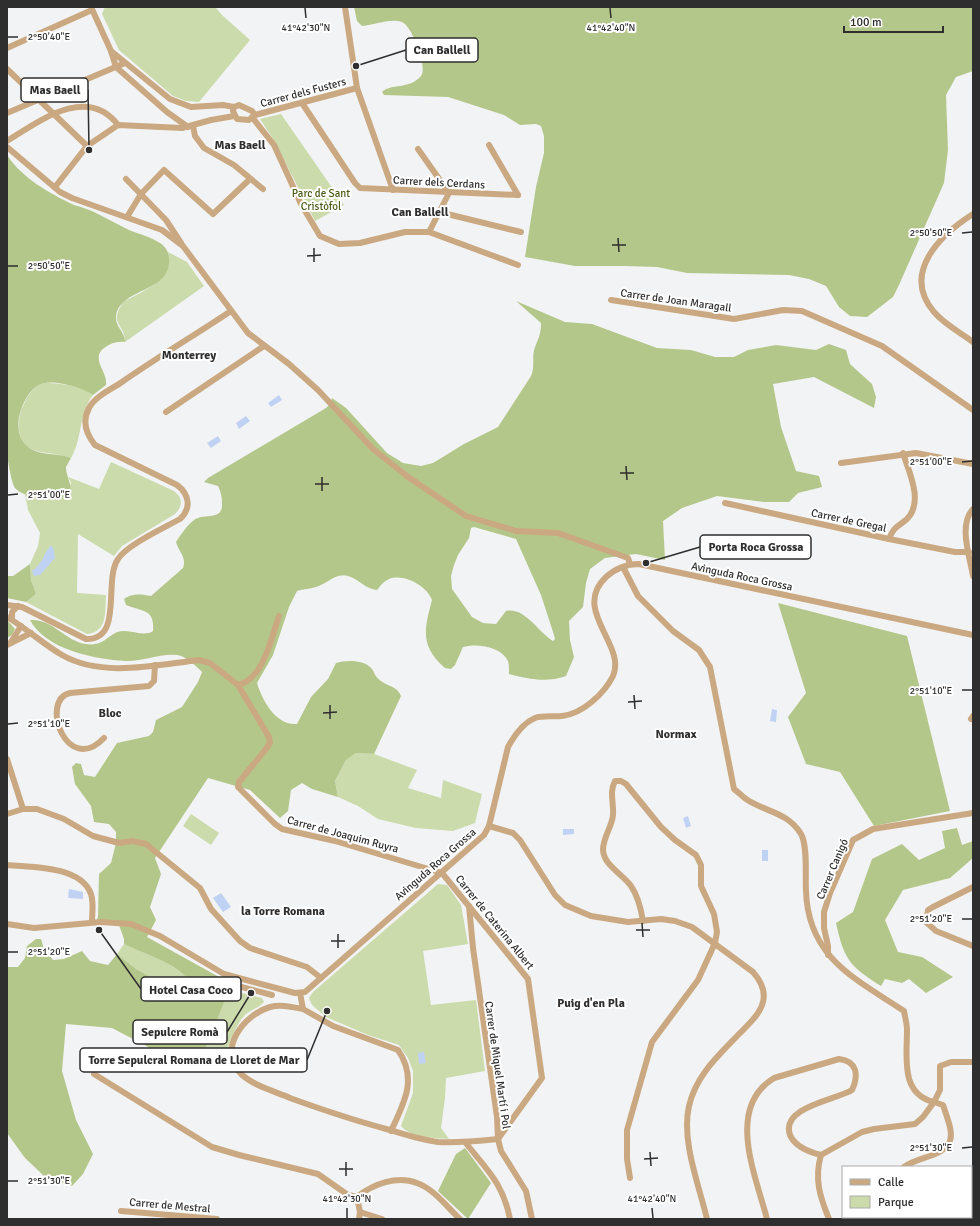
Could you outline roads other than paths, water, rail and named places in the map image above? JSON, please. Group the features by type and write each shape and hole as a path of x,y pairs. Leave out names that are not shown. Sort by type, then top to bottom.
{"street":[{"path":"345,7 357,88 393,190"},
{"path":"7,48 92,8 111,51 116,67 167,112 191,126 195,136 204,148 234,165 263,189"},
{"path":"111,51 176,102 191,107 223,105 234,107 239,105 252,111 253,116 274,145 301,204 320,236 339,244 360,243 405,232 429,232 518,265"},
{"path":"7,113 125,63"},
{"path":"7,69 87,146"},
{"name":"Carrer dels Fusters","path":"253,116 357,88"},
{"name":"Carrer dels Cerdans","path":"302,103 355,183 360,188 518,196 489,145"},
{"path":"234,107 234,116"},
{"path":"7,141 53,114 68,109 91,108 108,116 118,126"},
{"path":"55,187 87,146 118,126 191,126 234,116 242,120 248,120 253,116"},
{"path":"7,147 26,161 55,187 72,198 162,230 183,246"},
{"path":"418,149 449,193 429,232"},
{"path":"127,217 141,194 164,170 214,214 250,179"},
{"path":"126,179 166,220 183,246 248,333 289,364 318,390 372,449 408,477 466,516 516,531 558,533 628,558 630,564"},
{"path":"439,212 521,232"},
{"path":"973,214 936,244 922,272 921,283 923,295 934,313 973,342"},
{"name":"Carrer de Joan Maragall","path":"611,300 734,319 783,310 802,312 882,346 973,410"},
{"path":"7,605 18,606 86,639 96,638 105,631 109,621 112,576 117,560 126,550 180,519 185,512 188,503 183,490 177,485 94,445 89,438 85,417 89,407 96,400 231,311"},
{"path":"166,412 264,346"},
{"path":"841,463 903,453 916,453 973,464"},
{"path":"890,539 892,530 907,519 914,507 914,490 903,453"},
{"name":"Carrer de Gregal","path":"725,503 890,539 955,552 969,552"},
{"path":"973,510 966,520 966,531 973,576"},
{"name":"Avinguda Roca Grossa","path":"300,993 321,978 477,843 484,835 489,826 508,746 513,738 527,723 535,718 563,716 582,709 591,703 609,683 614,675 614,657 597,618 595,608 596,594 601,582 614,571 630,564 646,565 973,635"},
{"path":"623,567 638,596 673,631 699,650 710,667 734,789 746,799 787,818 801,835 804,848 806,907 822,949 863,986 904,1011 907,1028 906,1068 909,1079 914,1089 924,1100 943,1105 951,1128 952,1139 943,1152 910,1163 906,1166"},
{"path":"9,618 18,606"},
{"name":"Carrer de Joaquim Ruyra","path":"7,612 9,618 62,655 85,664 115,669 204,660 210,663 238,685 268,737 270,743 239,782 238,787 275,824 282,828 336,841 442,873"},
{"path":"238,685 249,681 257,673 279,616"},
{"path":"9,644 21,626"},
{"path":"9,644 28,636 31,633"},
{"path":"104,738 97,746 88,750 78,749 70,744 63,736 56,716 56,709 60,699 65,694 70,693 149,686 154,681 156,665"},
{"path":"7,759 23,809"},
{"path":"630,1178 627,1159 627,1130 652,1042 698,980 715,943 717,932 714,914 701,886 701,865 696,855 675,840 661,827 626,784 621,781 615,781 612,791 613,814 611,825 605,837 603,852 609,863 631,885 641,908 643,921"},
{"path":"7,814 30,808 44,811 64,819 93,836 114,842 137,842 151,847 200,888 214,912 240,941 250,948 307,968 321,978"},
{"name":"Carrer Canigó","path":"828,955 828,946 824,928 824,912 853,840 873,829 973,813"},
{"path":"489,826 512,833 520,840 555,895 564,905 591,916 628,922 675,921 692,927 753,972 760,981 764,1000 758,1013 717,1056 698,1081 689,1106 687,1136 707,1219"},
{"path":"7,865 52,870 78,878 88,887 92,899 92,922"},
{"name":"Carrer de Caterina Albert","path":"442,873 528,979 542,1078 498,1139"},
{"path":"973,887 932,907 928,910 926,922 936,930 973,946"},
{"name":"Carrer de Miquel Martí i Pol","path":"469,906 479,994 497,1117 498,1139 504,1157 526,1190 532,1219"},
{"path":"7,924 34,928 92,922 125,923 148,930 230,976 274,988 300,993 303,1010"},
{"path":"230,976 238,986 272,995"},
{"path":"268,1008 274,988"},
{"path":"391,1131 408,1088 408,1071 404,1059 398,1050 333,1026 303,1010 282,1006 268,1008 246,1020 234,1039 231,1058 241,1074 259,1086 336,1116 391,1131 436,1142 465,1142 498,1139"},
{"path":"767,1219 748,1148 746,1127 749,1110 758,1092 765,1084 774,1078 839,1059 846,1060 854,1065 856,1074 852,1090 843,1095 802,1109 793,1116 789,1125 790,1135 796,1144 807,1152 820,1155 862,1132 874,1128 916,1124 934,1102 940,1090 940,1066 951,1062 973,1062"},
{"path":"94,1074 212,1147 239,1156 318,1174 348,1196 357,1197 368,1188 381,1183 405,1181 417,1183 430,1191 460,1219"},
{"path":"465,1142 498,1183 507,1201 510,1219"},
{"path":"820,1155 817,1167 817,1182 829,1219"},
{"path":"357,1197 360,1212 358,1219"},
{"name":"Carrer de Mestral","path":"121,1211 217,1219"},
{"path":"360,1212 382,1219"}],"water":[{"path":"279,395 282,400 271,407 268,403"},
{"path":"246,416 250,421 239,429 236,423"},
{"path":"218,436 221,441 211,448 207,443"},
{"path":"50,546 53,547 55,558 40,575 34,576 32,571 40,563"},
{"path":"772,709 777,710 776,722 770,721"},
{"path":"688,816 691,826 686,828 683,818"},
{"path":"563,829 574,829 574,834 563,835"},
{"path":"762,850 768,850 768,861 762,861"},
{"path":"69,889 83,892 83,899 68,898"},
{"path":"221,893 231,907 223,912 213,898"},
{"path":"424,1052 426,1063 419,1064 418,1053"}],"place":[{"name":"Can Ballell","path":"356,66"},
{"name":"Mas Baell","path":"89,150"},
{"name":"Porta Roca Grossa","path":"646,563"},
{"name":"Hotel Casa Coco","path":"99,930"},
{"name":"Sepulcre Romà","path":"251,993"},
{"name":"Torre Sepulcral Romana de Lloret de Mar","path":"327,1011"}],"district":[{"name":"Mas Baell","path":"240,145"},
{"name":"Can Ballell","path":"420,212"},
{"name":"Monterrey","path":"189,355"},
{"name":"Bloc","path":"110,713"},
{"name":"Normax","path":"676,734"},
{"name":"la Torre Romana","path":"283,911"},
{"name":"Puig d'en Pla","path":"591,1003"}],"park label":[{"name":"Parc de Sant Cristòfol","path":"321,199"}]}
